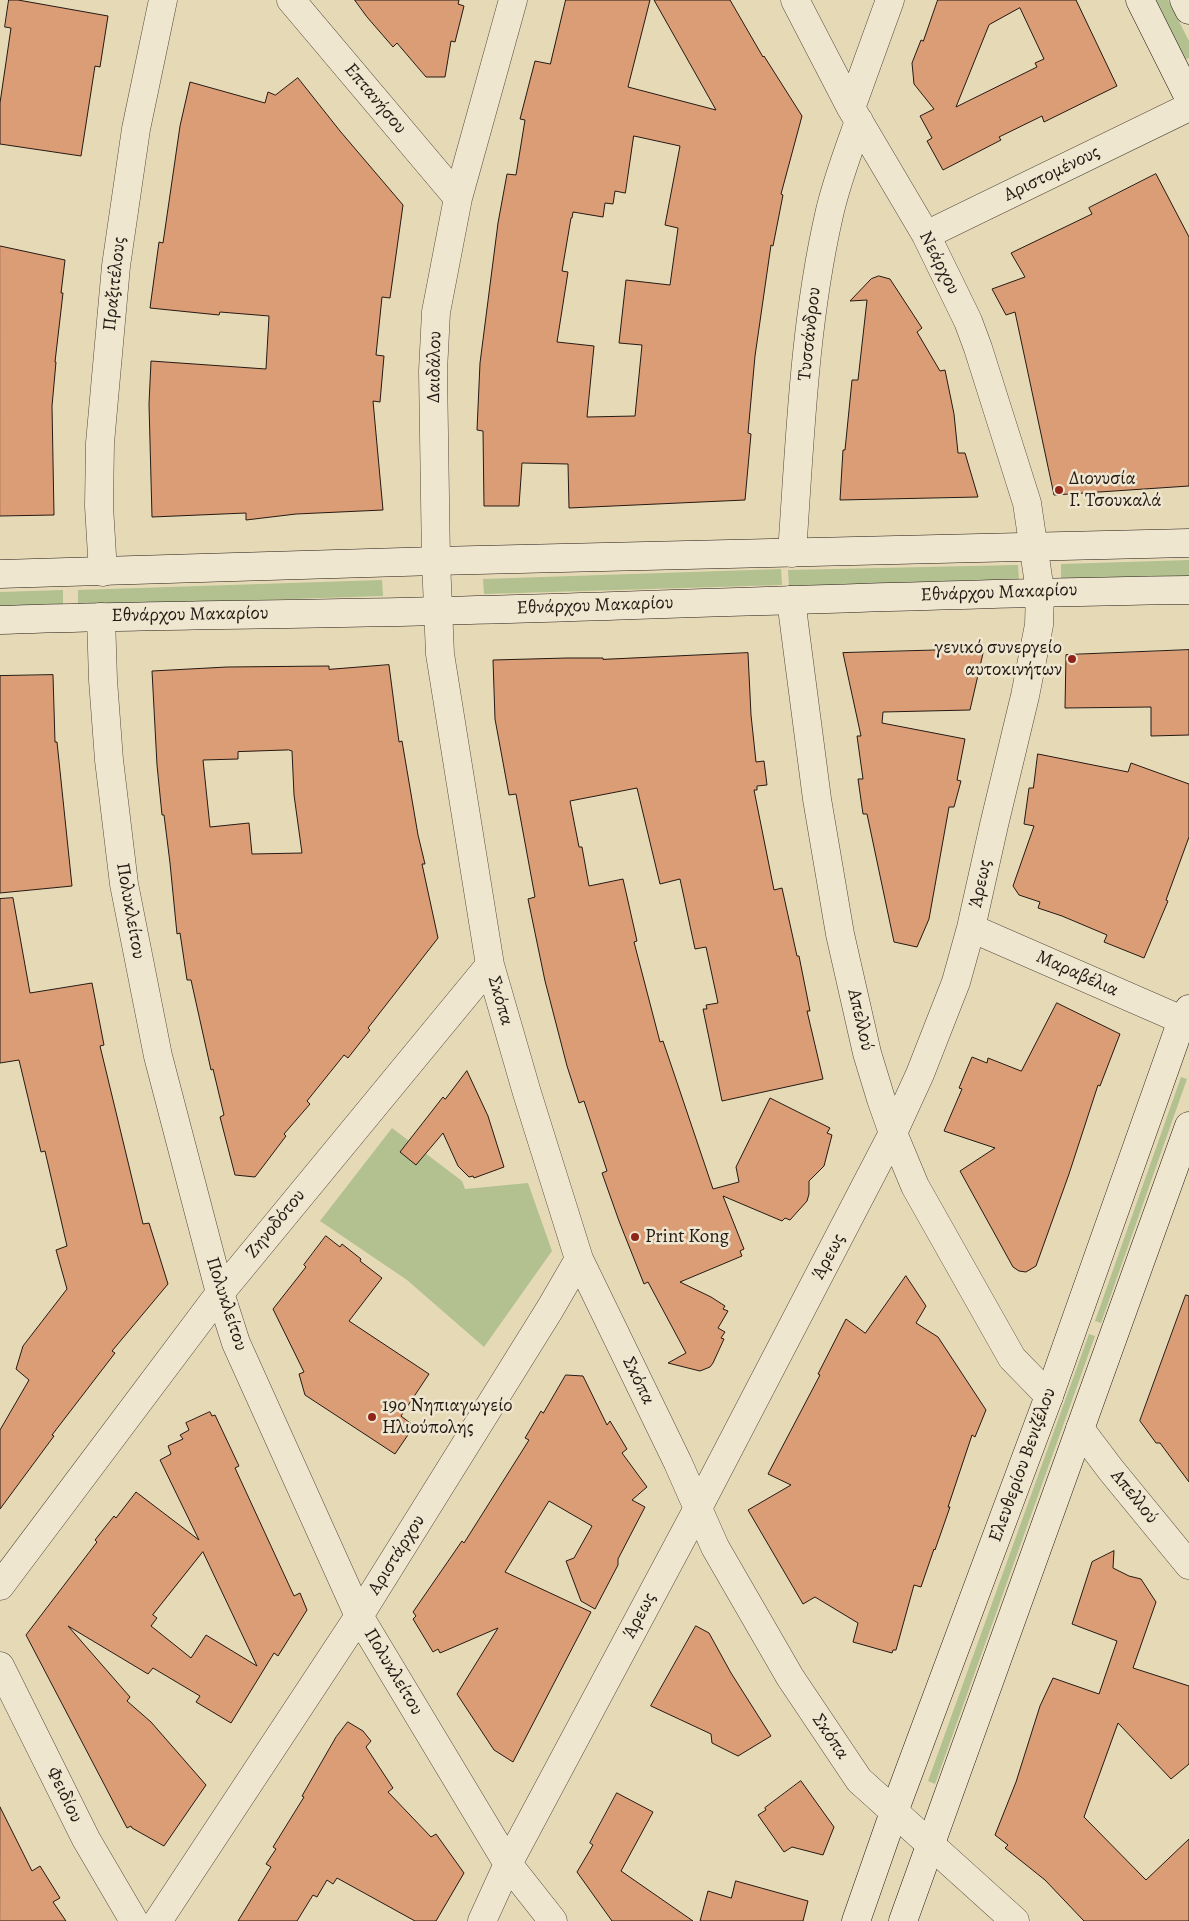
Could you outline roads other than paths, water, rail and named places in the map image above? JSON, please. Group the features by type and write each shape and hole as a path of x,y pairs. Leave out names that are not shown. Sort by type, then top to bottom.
{"street":[{"name":"Πραξιτέλους","path":"103,572 99,506 100,443 116,266 136,129 164,0"},
{"name":"Επτανήσου","path":"291,0 458,198"},
{"name":"Δαιδάλου","path":"454,743 440,654 437,611 433,371 436,312 458,198 513,0"},
{"name":"Νεάρχου","path":"795,0 855,114 926,235 968,321 1027,503 1034,547"},
{"name":"Τυσσάνδρου","path":"792,553 801,423 815,284 829,212 855,114 890,0"},
{"path":"1140,0 1186,113"},
{"path":"1184,0 1189,10"},
{"name":"Αριστομένους","path":"926,235 1186,113"},
{"path":"0,574 436,561 1189,543"},
{"name":"Άρεως","path":"482,1921 508,1864 698,1508 893,1133 920,1074 956,982 972,928 1025,696 1039,625 1040,592 1034,547"},
{"name":"Εθνάρχου Μακαρίου","path":"0,620 437,611 1040,592 1189,590"},
{"name":"Απελλού","path":"791,600 816,799 840,934 867,1053 893,1133 916,1186 1012,1358 1049,1396"},
{"name":"Πολυκλείτου","path":"101,617 102,680 109,760 124,884 158,1056 220,1293 236,1343 359,1616 508,1864 553,1921"},
{"name":"Σκόπα","path":"454,743 490,965 524,1084 579,1258 715,1547 790,1677 859,1780 1015,1921"},
{"name":"Μαραβέλια","path":"972,928 1186,1015"},
{"name":"Ζηνοδότου","path":"0,1586 220,1293 490,965"},
{"name":"Ελευθερίου Βενιζέλου","path":"856,1921 894,1812 1049,1396 1186,1015"},
{"path":"903,1921 1189,1126"},
{"name":"Αριστάρχου","path":"158,1921 359,1616 550,1309 579,1258"},
{"name":"Απελλού","path":"1080,1429 1189,1565"},
{"name":"Φειδίου","path":"0,1666 86,1839 134,1921"}],"place":[{"name":"Διονυσία Γ. Τσουκαλά","path":"1059,490"},
{"name":"γενικό συνεργείο αυτοκινήτων","path":"1072,659"},
{"name":"Print Kong","path":"635,1237"},
{"name":"19ο Νηπιαγωγείο Ηλιούπολης","path":"372,1417"}]}
